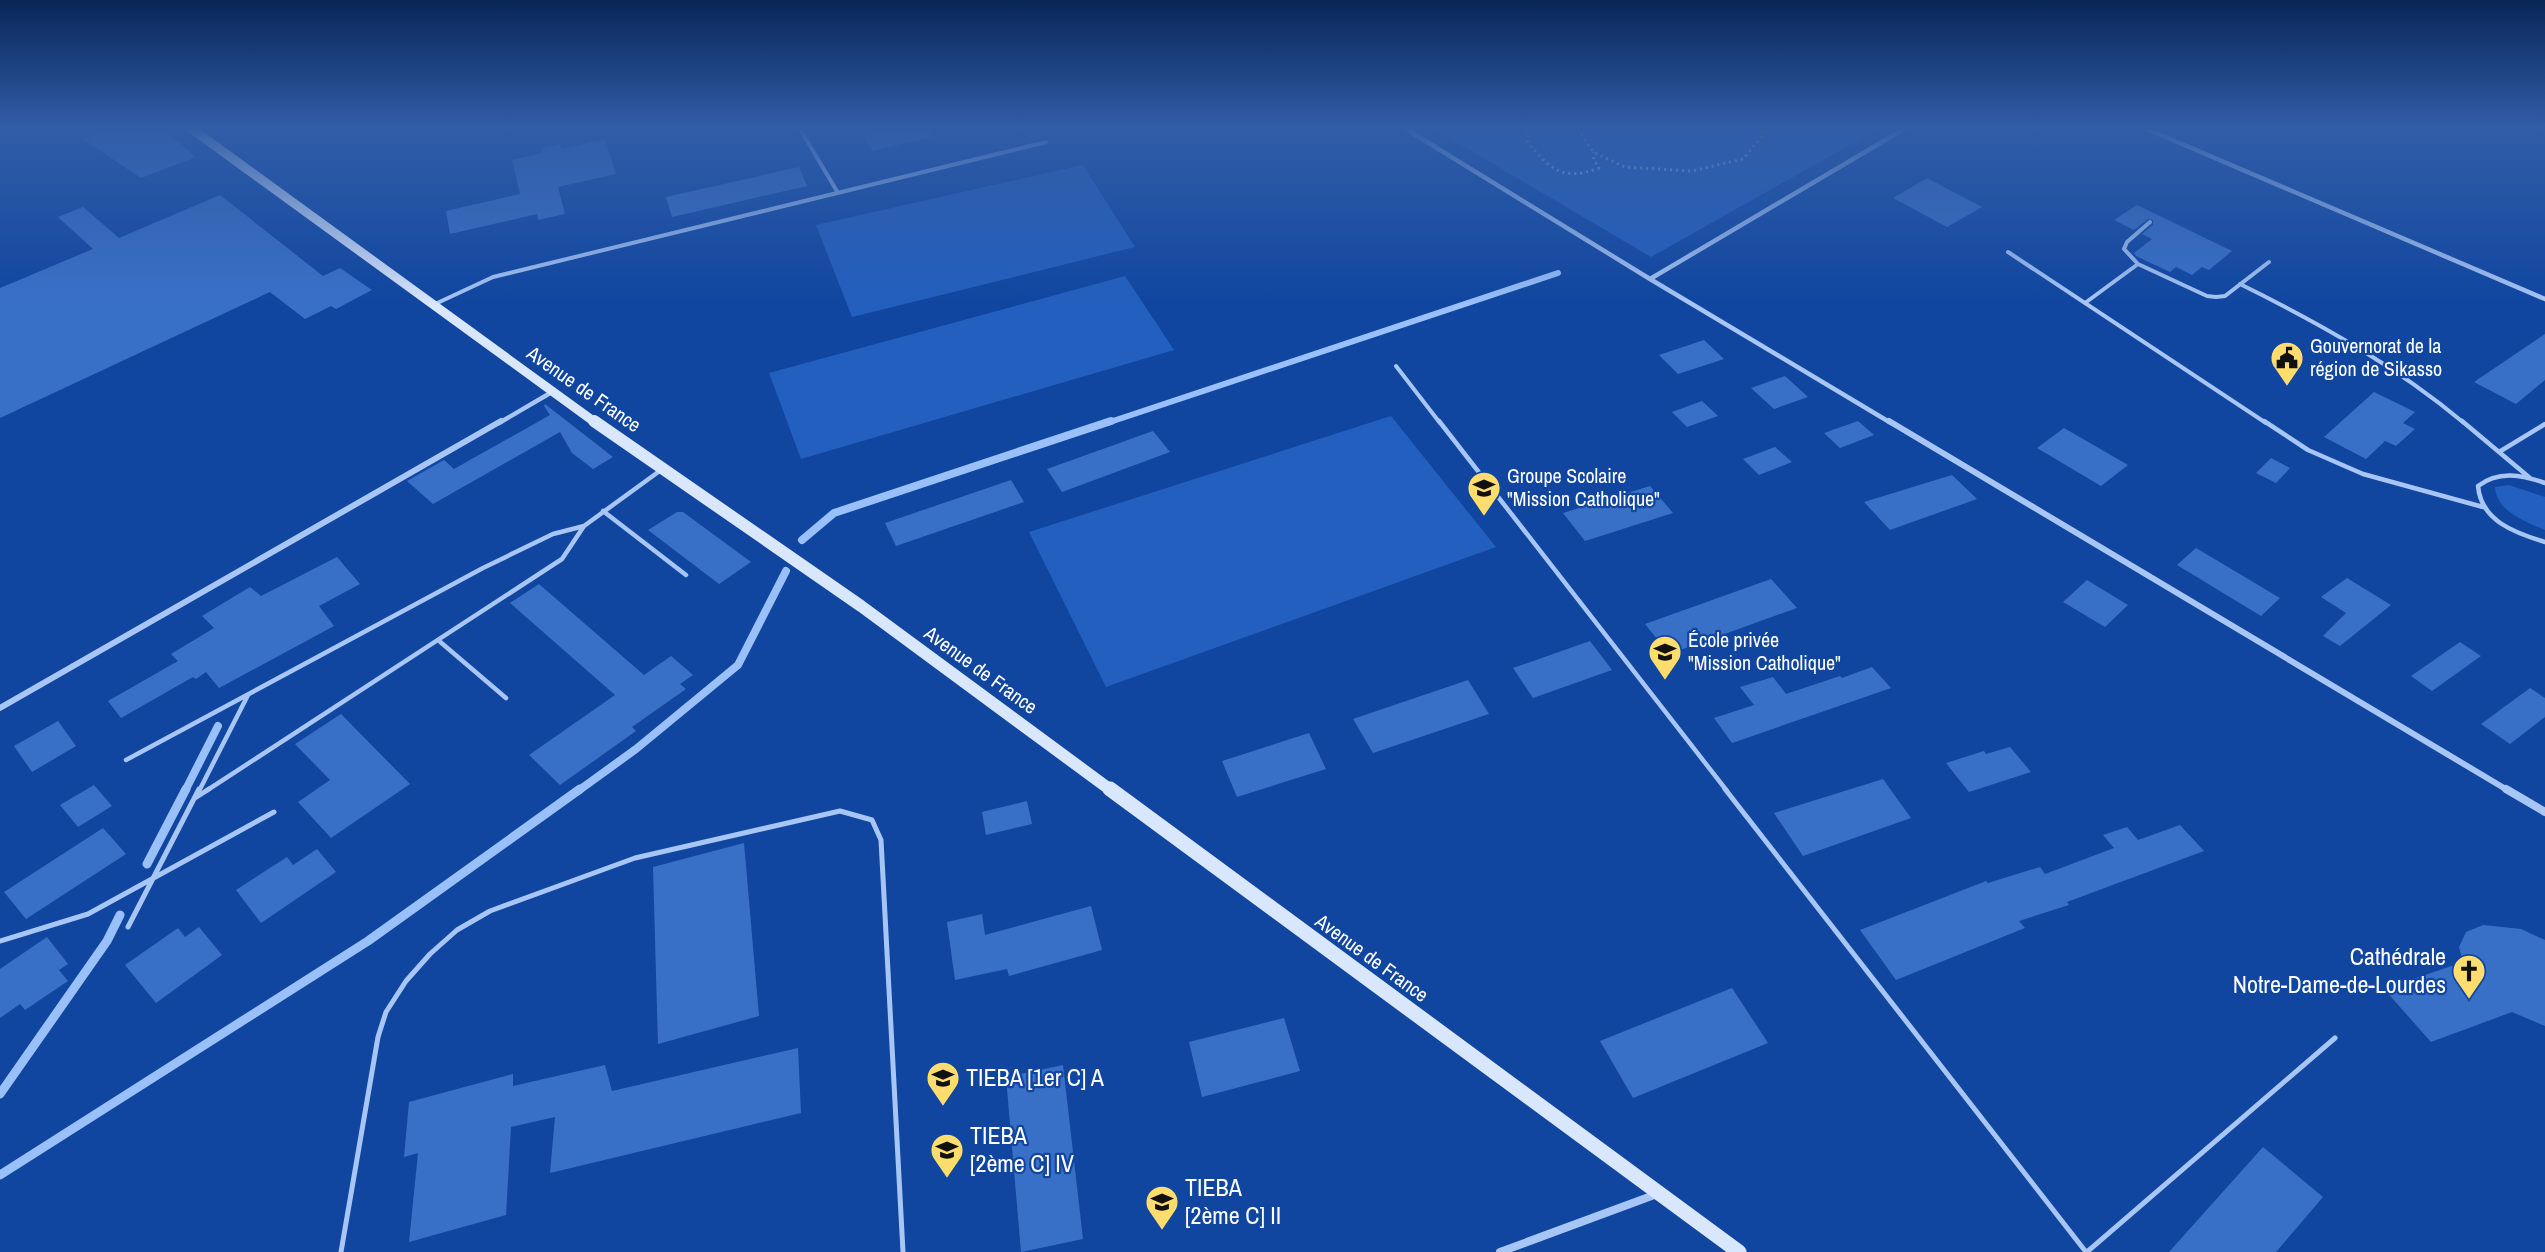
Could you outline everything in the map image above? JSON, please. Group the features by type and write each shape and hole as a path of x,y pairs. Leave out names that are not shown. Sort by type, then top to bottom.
{"main road":[{"name":"Avenue de France","path":"272,187 552,392 861,606 1739,1252"}],"street":[{"path":"1502,187 1650,279 2545,812"},
{"path":"1650,279 1805,187"},
{"path":"2284,187 2545,299"},
{"path":"0,708 552,392"},
{"path":"1500,1252 1659,1194"}],"lane":[{"path":"835,187 838,193"},
{"path":"433,305 493,277 861,187"},
{"path":"2150,222 2127,242 2124,249 2138,264 2206,296 2225,296 2269,262"},
{"path":"2008,252 2308,450 2363,474 2483,507"},
{"path":"2085,303 2138,264"},
{"path":"2241,284 2313,320 2432,395 2530,478"},
{"path":"1396,366 2087,1252 2335,1038"},
{"path":"2499,452 2545,424"},
{"path":"195,798 562,559 584,526 663,468"},
{"path":"2545,483 2530,478 2497,475 2485,479 2478,486 2477,495 2483,507 2493,518 2509,529 2545,542"},
{"path":"603,511 686,575"},
{"path":"126,760 483,568 553,534 584,526"},
{"path":"438,640 506,698"},
{"path":"128,927 248,695"},
{"path":"341,1252 378,1038 386,1012 406,981 430,954 457,930 490,911 635,858 840,811 872,820 881,840 903,1252"},
{"path":"0,941 88,914 274,813"}],"shaded area":[{"path":"983,187 1097,187 1135,247 852,317 816,225"},
{"path":"1533,187 1774,187 1651,257"},
{"path":"1125,276 1174,350 801,459 769,373"},
{"path":"1391,416 1496,547 1106,687 1029,532"},
{"path":"2509,485 2545,497 2545,530 2513,514 2501,503 2495,487"}],"building":[{"path":"518,187 558,187 565,214 538,220 537,214 450,234 446,211 520,194"},
{"path":"708,187 801,187 672,217 666,197"},
{"path":"1911,187 1945,187 1982,207 1947,227 1893,198"},
{"path":"220,195 323,276 340,268 372,290 336,309 331,306 305,319 270,292 0,418 0,288 93,249 58,217 83,207 119,238"},
{"path":"2137,205 2232,251 2209,270 2202,267 2192,275 2176,267 2170,272 2136,256 2134,253 2152,239 2142,234 2153,225 2153,220 2148,219 2134,230 2114,220"},
{"path":"2545,334 2545,380 2516,404 2474,382"},
{"path":"1704,340 1724,359 1678,374 1659,355"},
{"path":"1785,376 1808,397 1774,409 1751,388"},
{"path":"2374,392 2415,412 2403,423 2415,429 2396,446 2385,441 2366,459 2324,437"},
{"path":"1702,401 1718,416 1687,427 1672,412"},
{"path":"545,404 613,457 593,469 572,453 560,432 433,504 407,481 444,460 454,469 550,415"},
{"path":"1858,421 1874,435 1840,448 1824,433"},
{"path":"2064,428 2128,465 2101,486 2037,448"},
{"path":"1153,431 1170,452 1062,492 1047,469"},
{"path":"1775,447 1792,462 1759,475 1743,459"},
{"path":"2271,458 2290,468 2276,483 2256,473"},
{"path":"1952,475 1977,499 1890,530 1864,502"},
{"path":"1011,480 1024,502 896,546 885,523"},
{"path":"1650,486 1673,513 1585,541 1563,513"},
{"path":"677,512 683,512 751,562 719,584 648,530"},
{"path":"2196,548 2280,598 2261,616 2177,565"},
{"path":"337,557 360,584 319,606 334,626 219,688 206,672 121,718 108,701 178,661 171,654 214,628 202,616 250,587 261,596"},
{"path":"2347,578 2391,605 2340,646 2323,636 2346,613 2321,597"},
{"path":"1771,579 1797,608 1669,654 1645,624"},
{"path":"2087,580 2128,605 2105,627 2063,602"},
{"path":"539,584 644,675 671,656 693,675 680,684 686,689 632,727 636,731 560,785 529,755 615,695 510,603"},
{"path":"1590,641 1612,670 1533,698 1513,668"},
{"path":"2460,642 2481,656 2432,691 2411,676"},
{"path":"1872,667 1891,688 1732,743 1714,718 1754,705 1740,687 1773,677 1786,694"},
{"path":"1468,680 1489,714 1373,753 1353,719"},
{"path":"2530,688 2545,698 2545,717 2510,744 2481,724"},
{"path":"341,714 410,784 331,838 298,802 330,780 295,744"},
{"path":"58,721 76,746 32,772 14,746"},
{"path":"1309,733 1326,769 1237,797 1222,761"},
{"path":"2010,747 2031,772 1969,792 1946,763 1984,751 1986,754"},
{"path":"1883,779 1911,818 1803,856 1774,813"},
{"path":"94,785 112,806 78,827 60,805"},
{"path":"1027,801 1032,824 986,835 982,812"},
{"path":"2180,825 2204,851 2067,902 2069,905 2019,921 2025,928 1896,980 1860,930 1986,881 1988,883 2040,867 2045,874 2114,848 2103,835 2127,827 2138,840"},
{"path":"103,828 126,854 26,919 4,892"},
{"path":"744,843 759,1016 658,1044 653,867"},
{"path":"317,849 336,872 261,923 236,890 287,857 293,865"},
{"path":"1091,906 1102,950 1009,976 1007,969 955,980 947,922 982,914 985,935"},
{"name":"Cathédrale Notre-Dame-de-Lourdes","path":"2483,925 2521,929 2545,940 2545,1026 2512,1012 2431,1042 2384,989 2463,962 2459,947 2466,932"},
{"path":"199,927 222,955 156,1003 125,965 178,928 185,937"},
{"path":"47,937 68,964 59,970 68,981 25,1010 20,1004 0,1018 0,969"},
{"path":"1732,988 1768,1043 1633,1098 1600,1041"},
{"path":"1284,1018 1300,1071 1202,1097 1189,1042"},
{"path":"798,1048 801,1113 550,1173 555,1117 511,1127 506,1215 409,1242 418,1153 404,1157 409,1102 513,1074 513,1086 605,1065 612,1091"},
{"path":"1063,1065 1083,1239 1021,1252 1006,1077"},
{"path":"2263,1147 2323,1197 2276,1252 2169,1252"}],"waterway":[{"path":"1107,423 1558,273"},
{"path":"802,540 834,513 1111,421"},
{"path":"578,791 636,749 738,665 786,571"},
{"path":"185,791 218,726"},
{"path":"147,864 186,789"},
{"path":"0,1175 368,941 580,789"},
{"path":"0,1094 107,941 120,915"}],"place":[{"name":"Gouvernorat de la région de Sikasso","path":"2287,387"},
{"name":"Groupe Scolaire \"Mission Catholique\"","path":"1484,517"},
{"name":"École privée \"Mission Catholique\"","path":"1665,681"},
{"name":"Cathédrale Notre-Dame-de-Lourdes","path":"2469,1000"},
{"name":"TIEBA [1er C] A","path":"943,1107"},
{"name":"TIEBA [2ème C] IV","path":"947,1179"},
{"name":"TIEBA [2ème C] II","path":"1162,1231"}]}
